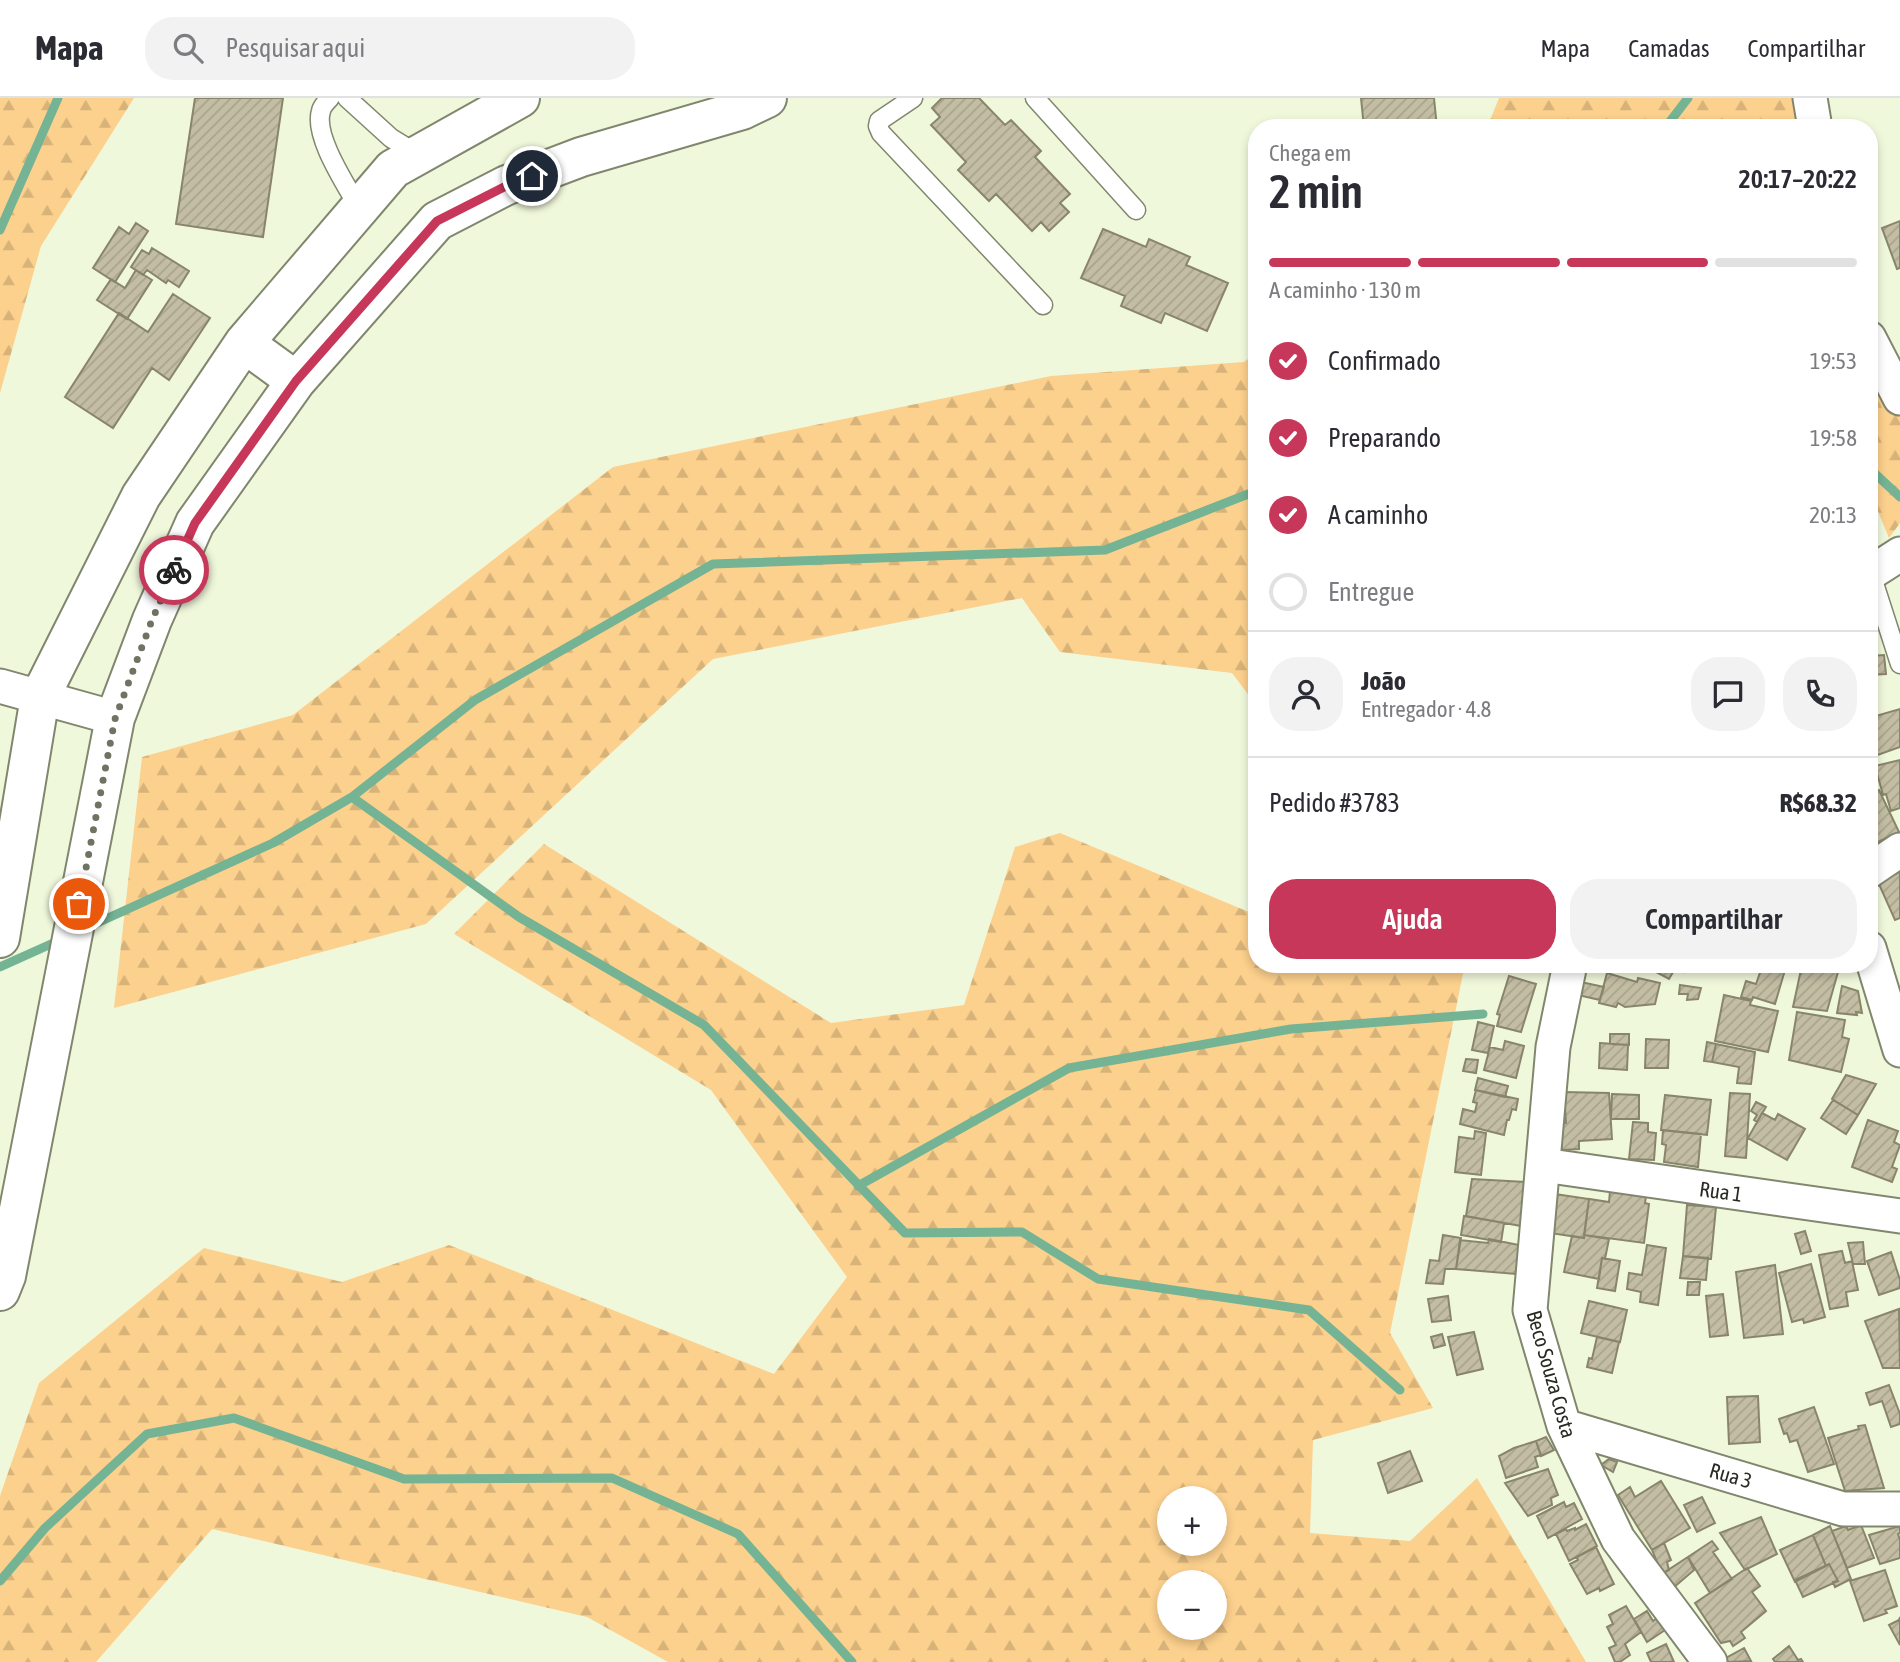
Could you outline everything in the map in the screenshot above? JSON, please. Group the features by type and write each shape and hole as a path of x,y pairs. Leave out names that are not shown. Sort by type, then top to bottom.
{"street":[{"path":"0,938 40,697 141,496 244,343 393,169 520,98"},
{"path":"1810,98 1814,119"},
{"path":"0,1291 6,1276 115,719 152,620 195,523 296,381 437,221 508,185 581,157 749,102"},
{"path":"244,343 296,381"},
{"path":"1878,355 1900,398"},
{"path":"1878,569 1900,554"},
{"path":"0,686 115,719"},
{"path":"1878,865 1900,850"},
{"name":"Beco Souza Costa","path":"1568,973 1553,1047 1530,1310 1564,1426 1618,1539 1710,1662"},
{"path":"1877,973 1900,1050"},
{"name":"Rua 1","path":"1543,1165 1900,1216"},
{"name":"Rua 3","path":"1564,1426 1843,1509 1900,1509"}],"lane":[{"path":"330,98 321,109 324,141 359,208"},
{"path":"348,98 391,138 417,155"},
{"path":"913,98 879,121 881,133 1043,305"},
{"path":"1035,98 1136,210"},
{"path":"1878,598 1900,664"}],"green space":[{"path":"0,98 134,98 41,246 0,393"},
{"path":"1499,98 1797,98 1800,119 1491,119"},
{"path":"1248,359 1248,694 1232,673 1060,652 1022,598 713,659 426,924 114,1008 142,757 293,715 613,467 1051,376 1244,362"},
{"path":"1878,382 1900,417 1900,523 1889,538 1878,512"},
{"path":"1060,833 1248,912 1248,973 1463,973 1390,1333 1433,1408 1313,1440 1310,1533 1410,1541 1477,1478 1586,1662 668,1662 587,1617 212,1529 96,1662 0,1662 0,1496 39,1383 204,1248 342,1282 449,1245 774,1374 847,1277 711,1090 454,934 544,844 831,1023 964,1005 1015,847"}],"building":[{"path":"195,98 283,98 263,237 176,224"},
{"path":"942,98 979,98 1005,125 1011,120 1041,151 1035,157 1070,194 1060,203 1069,212 1049,231 1041,222 1032,231 996,194 989,201 958,170 966,162 931,125 940,117 932,108"},
{"path":"1361,98 1434,98 1436,119 1363,119"},
{"path":"1900,221 1900,268 1897,269 1882,228"},
{"path":"136,223 148,231 115,282 93,268 119,227 129,234"},
{"path":"1103,229 1146,247 1149,239 1190,257 1186,265 1228,283 1207,331 1165,313 1161,323 1121,306 1125,296 1081,278"},
{"path":"152,248 189,271 179,287 168,280 166,283 147,270 143,275 131,267 142,250 149,254"},
{"path":"136,270 152,280 127,319 97,300 111,279 125,288"},
{"path":"173,294 210,318 169,380 152,368 113,428 65,397 119,313 148,332"},
{"path":"1878,655 1884,655 1886,674 1878,674"},
{"path":"1900,709 1900,747 1878,755 1878,715"},
{"path":"1900,760 1900,808 1891,811 1886,794 1883,795 1878,765"},
{"path":"1878,790 1899,832 1878,842"},
{"path":"1900,872 1900,918 1895,920 1878,882"},
{"path":"1607,973 1637,982 1638,978 1660,983 1655,1004 1625,1007 1618,1003 1616,1007 1599,1003"},
{"path":"1658,973 1672,973 1669,979"},
{"path":"1760,973 1784,973 1775,1004 1753,997 1752,1000 1741,997 1746,981 1756,984"},
{"path":"1800,973 1838,973 1827,1011 1793,1007"},
{"path":"1509,976 1536,984 1521,1032 1497,1026 1500,1015 1497,1014"},
{"path":"1581,982 1604,987 1600,1000 1578,995"},
{"path":"1680,985 1701,988 1698,999 1687,1000 1688,994 1679,994"},
{"path":"1842,986 1858,991 1862,1013 1837,1013"},
{"path":"1724,995 1751,1001 1750,1005 1778,1011 1768,1052 1715,1041"},
{"path":"1797,1012 1845,1020 1842,1037 1849,1039 1841,1072 1789,1060"},
{"path":"1478,1022 1494,1026 1488,1053 1472,1050"},
{"path":"1610,1034 1629,1034 1629,1045 1610,1044"},
{"path":"1646,1039 1669,1040 1668,1068 1645,1068"},
{"path":"1505,1041 1524,1046 1516,1078 1484,1070 1490,1047 1503,1050"},
{"path":"1707,1042 1716,1044 1712,1062 1704,1061"},
{"path":"1600,1043 1628,1045 1627,1070 1599,1068"},
{"path":"1716,1044 1755,1052 1751,1084 1737,1083 1739,1067 1712,1062"},
{"path":"1466,1059 1478,1060 1476,1073 1463,1071"},
{"path":"1846,1075 1876,1084 1858,1115 1832,1099"},
{"path":"1478,1078 1508,1086 1505,1097 1475,1090"},
{"path":"1476,1090 1518,1099 1516,1110 1512,1109 1507,1120 1504,1135 1460,1124 1463,1109 1475,1112 1477,1103 1473,1102"},
{"path":"1564,1092 1609,1093 1612,1139 1579,1141 1579,1149 1562,1150 1562,1123 1566,1123"},
{"path":"1730,1093 1750,1094 1746,1158 1725,1156"},
{"path":"1612,1094 1639,1095 1639,1119 1611,1119"},
{"path":"1665,1095 1711,1100 1707,1135 1661,1130"},
{"path":"1833,1100 1858,1115 1846,1134 1821,1118"},
{"path":"1756,1102 1766,1107 1757,1122 1754,1120 1757,1115 1751,1111"},
{"path":"1762,1113 1775,1120 1778,1114 1805,1129 1787,1160 1748,1138"},
{"path":"1868,1120 1898,1131 1894,1142 1900,1145 1892,1167 1897,1169 1892,1182 1852,1167"},
{"path":"1633,1122 1648,1123 1648,1132 1656,1133 1654,1160 1629,1159"},
{"path":"1663,1130 1701,1134 1698,1167 1664,1162 1666,1145 1662,1144"},
{"path":"1475,1131 1486,1133 1481,1175 1455,1172 1459,1137 1474,1139"},
{"path":"1472,1179 1527,1182 1521,1226 1466,1216"},
{"path":"1610,1191 1646,1196 1645,1203 1649,1204 1644,1243 1584,1235 1589,1199 1609,1202"},
{"path":"1555,1194 1589,1199 1584,1238 1550,1233"},
{"path":"1687,1205 1716,1207 1711,1259 1683,1256"},
{"path":"1464,1216 1504,1223 1501,1242 1461,1235"},
{"path":"1805,1231 1811,1251 1801,1254 1795,1234"},
{"path":"1443,1235 1461,1238 1456,1269 1445,1269 1443,1284 1426,1283 1430,1260 1439,1261"},
{"path":"1584,1235 1609,1239 1605,1259 1602,1258 1599,1279 1564,1272 1572,1236 1584,1238"},
{"path":"1489,1239 1519,1245 1516,1274 1456,1269 1460,1240 1488,1243"},
{"path":"1863,1242 1865,1264 1853,1264 1848,1243"},
{"path":"1647,1245 1666,1248 1658,1305 1640,1302 1641,1292 1627,1289 1629,1273 1642,1275"},
{"path":"1842,1251 1845,1263 1852,1261 1858,1290 1846,1292 1848,1306 1830,1309 1819,1255"},
{"path":"1891,1252 1900,1288 1879,1295 1867,1261"},
{"path":"1683,1256 1708,1258 1706,1280 1680,1278"},
{"path":"1602,1258 1620,1261 1615,1291 1597,1288"},
{"path":"1811,1264 1825,1317 1804,1323 1803,1319 1792,1322 1779,1273"},
{"path":"1775,1265 1783,1334 1744,1338 1736,1272"},
{"path":"1688,1282 1700,1282 1699,1295 1687,1295"},
{"path":"1723,1294 1728,1335 1710,1337 1706,1296"},
{"path":"1448,1296 1451,1320 1432,1322 1428,1299"},
{"path":"1589,1301 1627,1310 1620,1342 1581,1333"},
{"path":"1899,1309 1900,1368 1883,1368 1865,1321"},
{"path":"1474,1332 1483,1369 1457,1375 1448,1337"},
{"path":"1442,1334 1445,1345 1434,1348 1431,1337"},
{"path":"1597,1337 1619,1342 1612,1373 1587,1367 1589,1358 1592,1359"},
{"path":"1889,1385 1900,1414 1900,1424 1891,1427 1882,1401 1870,1405 1866,1393"},
{"path":"1758,1396 1760,1442 1729,1444 1727,1397"},
{"path":"1814,1407 1834,1464 1808,1472 1797,1440 1790,1442 1779,1419"},
{"path":"1865,1425 1884,1488 1845,1491 1828,1438"},
{"path":"1546,1437 1554,1450 1541,1456 1536,1441"},
{"path":"1536,1441 1541,1455 1535,1457 1538,1467 1506,1478 1499,1456"},
{"path":"1410,1451 1422,1481 1388,1493 1378,1463"},
{"path":"1609,1459 1617,1462 1613,1472 1601,1465"},
{"path":"1548,1469 1558,1495 1551,1498 1552,1505 1528,1516 1505,1483"},
{"path":"1661,1481 1690,1528 1652,1550 1618,1495 1630,1487 1635,1497"},
{"path":"1702,1497 1715,1523 1697,1532 1684,1505"},
{"path":"1564,1502 1566,1507 1574,1503 1582,1519 1548,1538 1537,1516"},
{"path":"1761,1517 1777,1554 1745,1570 1720,1533"},
{"path":"1586,1524 1597,1546 1569,1561 1556,1534 1566,1529 1575,1530"},
{"path":"1861,1525 1874,1558 1847,1568 1832,1531 1846,1526 1848,1530"},
{"path":"1830,1526 1851,1579 1835,1587 1833,1582 1838,1581 1829,1564 1826,1566 1813,1535"},
{"path":"1900,1526 1900,1558 1880,1564 1869,1535"},
{"path":"1813,1535 1826,1566 1795,1582 1780,1550"},
{"path":"1712,1541 1718,1549 1713,1552 1732,1579 1710,1593 1688,1557"},
{"path":"1664,1543 1671,1560 1667,1562 1669,1570 1662,1574 1652,1550"},
{"path":"1596,1547 1614,1584 1587,1594 1570,1564"},
{"path":"1688,1557 1694,1570 1673,1588 1662,1574"},
{"path":"1829,1564 1838,1581 1803,1597 1795,1580"},
{"path":"1747,1568 1760,1586 1752,1592 1766,1611 1741,1632 1745,1638 1733,1646 1730,1641 1721,1643 1695,1603"},
{"path":"1885,1570 1897,1606 1885,1610 1887,1613 1864,1621 1850,1581"},
{"path":"1626,1606 1641,1632 1625,1644 1630,1655 1620,1662 1615,1662 1609,1648 1616,1645 1607,1627 1613,1624 1609,1615"},
{"path":"1647,1611 1653,1621 1657,1618 1665,1630 1647,1642 1634,1619"},
{"path":"1900,1617 1900,1645 1889,1625"},
{"path":"1666,1644 1674,1662 1651,1662 1647,1653"},
{"path":"1789,1646 1798,1660 1803,1662 1775,1662 1773,1659"},
{"path":"1744,1648 1751,1661 1728,1662 1726,1658"}],"waterway":[{"path":"0,230 58,98"},
{"path":"1672,119 1688,98"},
{"path":"1878,476 1900,497"},
{"path":"86,928 273,843 352,797 475,700 713,564 1105,550 1248,494"},
{"path":"352,797 519,917 704,1025 905,1233 1022,1232 1098,1279 1309,1310 1400,1390"},
{"path":"0,967 60,940"},
{"path":"858,1186 1069,1068 1291,1029 1483,1014"},
{"path":"0,1581 45,1528 147,1434 234,1418 404,1479 612,1478 738,1534 852,1662"}],"way so far":[{"path":"79,904 115,719 174,570"}],"route":[{"path":"174,570 195,523 296,381 437,221 508,185 532,176"}]}
